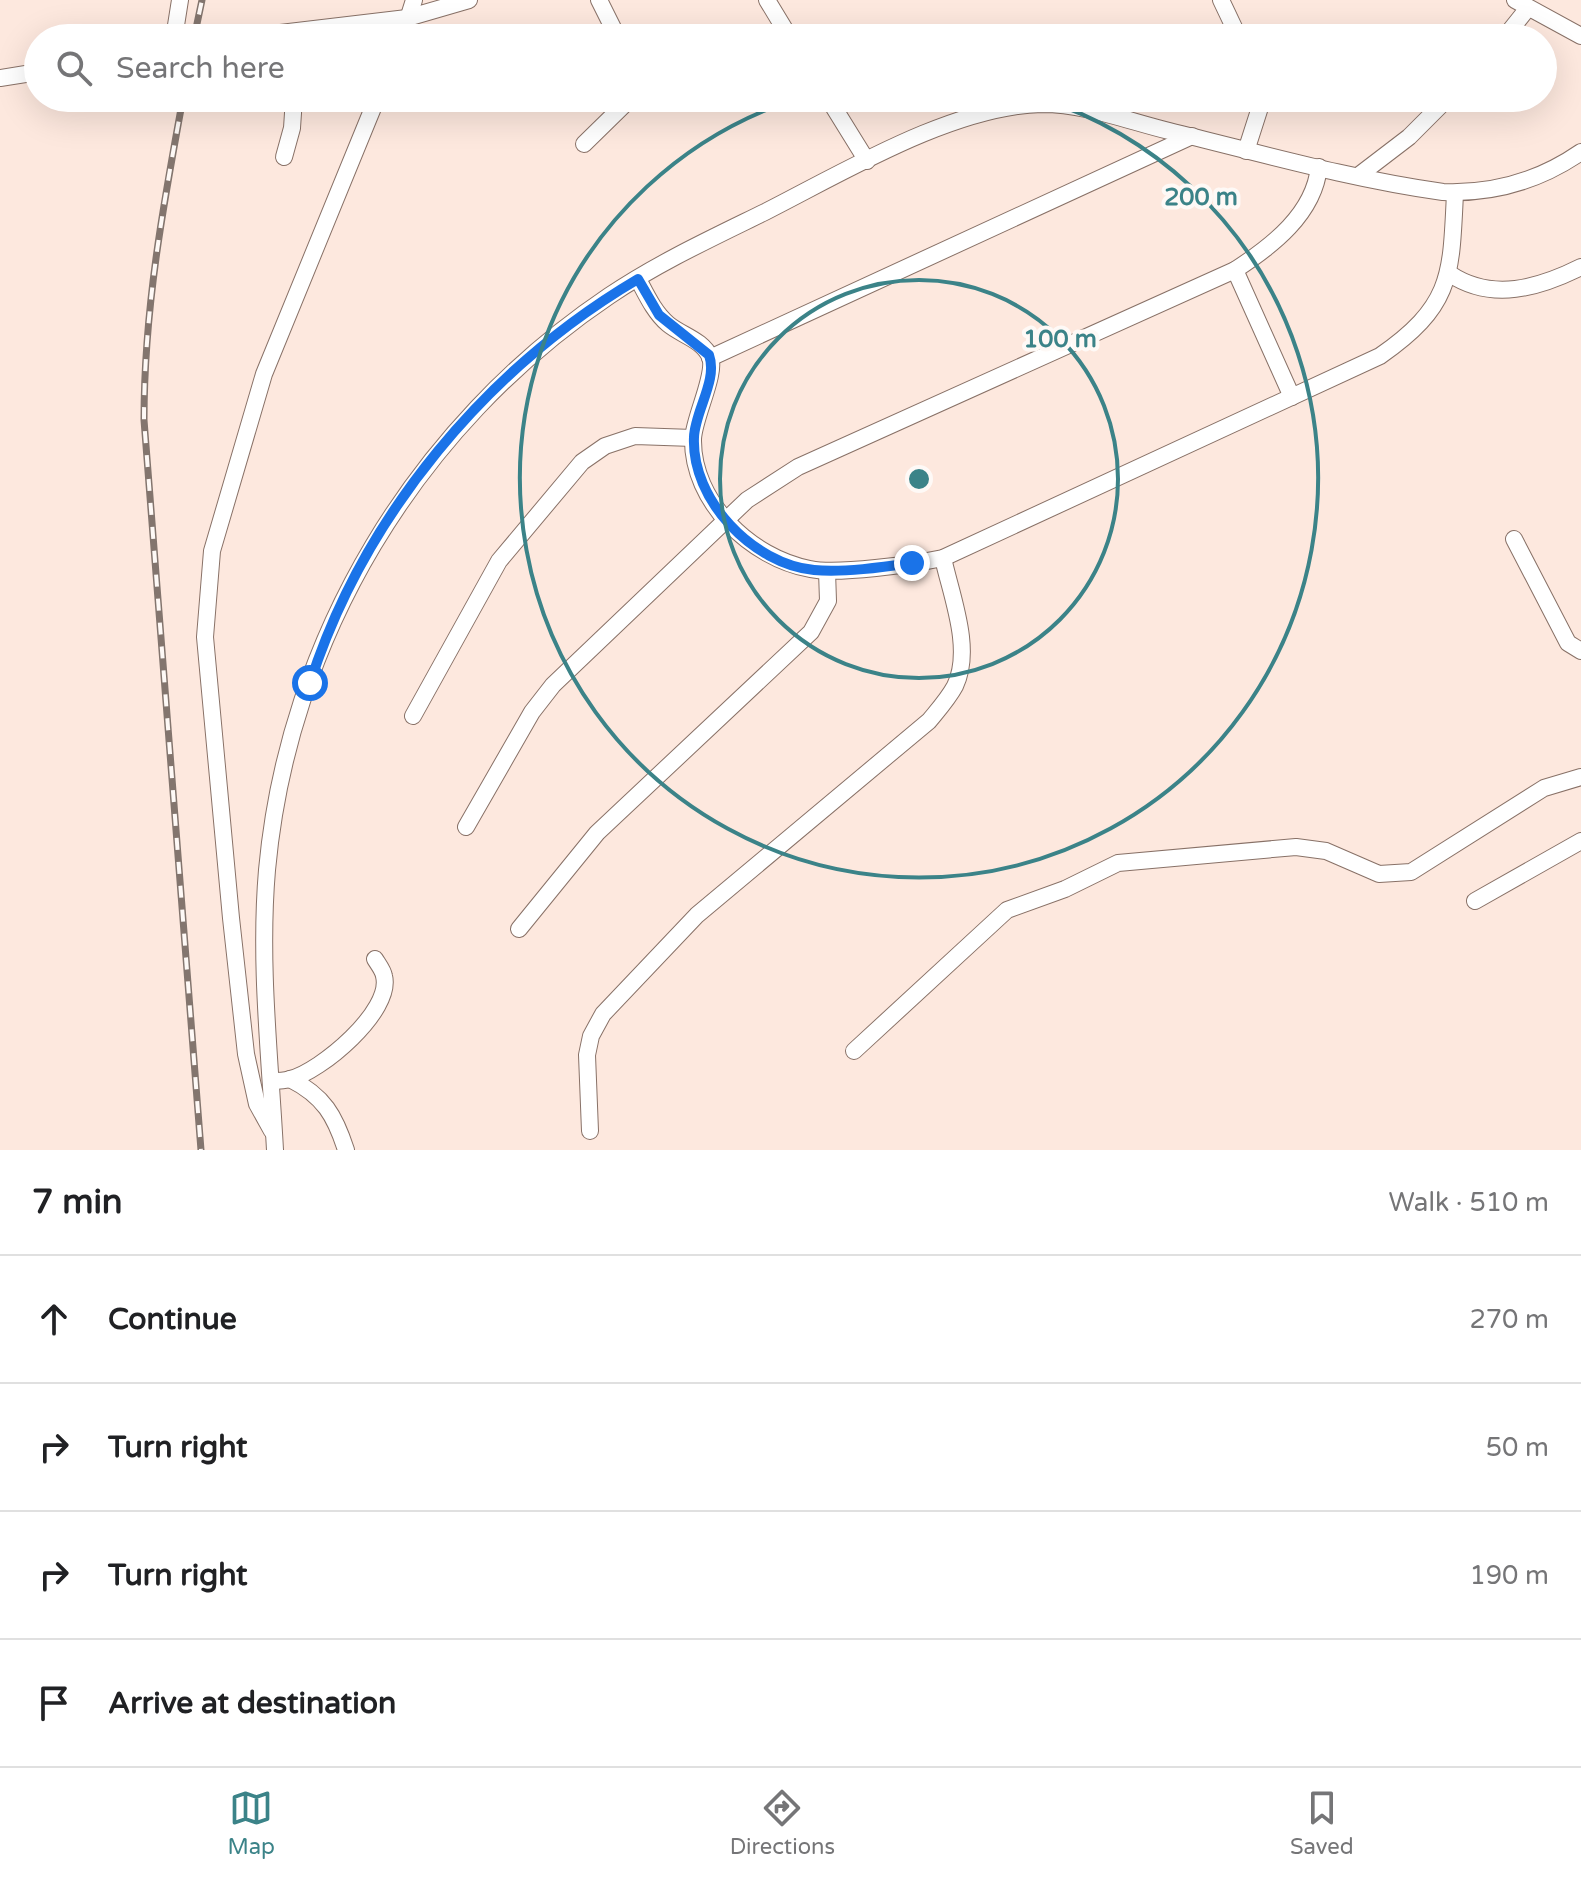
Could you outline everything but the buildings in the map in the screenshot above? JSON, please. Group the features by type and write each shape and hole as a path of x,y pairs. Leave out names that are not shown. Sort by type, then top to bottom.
{"street":[{"path":"176,24 180,0"},
{"path":"406,24 414,0"},
{"path":"365,24 407,18 469,0"},
{"path":"599,0 611,24"},
{"path":"767,0 782,24"},
{"path":"1221,0 1232,24"},
{"path":"1511,24 1521,3 1581,36"},
{"path":"0,78 24,74"},
{"path":"284,157 293,112"},
{"path":"275,1143 257,1104 246,1054 206,652 212,551 264,374 371,112"},
{"path":"584,144 617,112"},
{"path":"837,112 867,161"},
{"path":"275,1143 265,925 270,846 284,769 299,713 334,618 370,547 398,503 459,428 503,381 551,339 638,279 867,161 955,123 1003,112"},
{"path":"1100,112 1246,151 1358,176 1455,193 1490,190 1530,180 1581,152"},
{"path":"1246,151 1259,112"},
{"path":"1358,176 1409,137 1434,112"},
{"path":"710,358 1192,136"},
{"path":"466,827 532,712 553,685 768,485 798,467 1235,270 1264,250 1309,204 1316,191 1319,167"},
{"path":"638,279 659,315 701,345 710,358 712,372 699,404 693,438 696,462 726,523 776,558 812,570 827,571 943,558 1380,356 1398,343 1427,313 1450,274 1455,193"},
{"path":"1450,274 1466,285 1501,290 1532,287 1581,267"},
{"path":"1235,270 1292,397"},
{"path":"413,716 499,561 582,462 605,446 635,436 693,438"},
{"path":"1514,539 1563,635 1581,651"},
{"path":"590,1131 587,1055 591,1036 603,1014 697,915 929,721 954,688 959,675 960,637 943,558"},
{"path":"519,929 597,833 811,632 828,601 827,571"},
{"path":"854,1051 1007,910 1065,889 1108,866 1296,847 1326,851 1379,874 1403,873 1424,866 1544,788 1581,777"},
{"path":"1475,901 1581,841"},
{"path":"271,1081 290,1079 331,1056 370,1016 385,984 384,975 375,959"},
{"path":"290,1079 307,1087 330,1108 346,1150"}],"railway":[{"path":"197,24 202,0"},
{"path":"181,112 151,298 144,420 201,1150"}],"route":[{"path":"310,683 352,579 398,503 429,463 503,381 551,339 609,296 638,279 659,315 673,328 701,345 712,362 712,372 699,404 694,450 702,478 726,523 776,558 812,570 912,563"}]}
